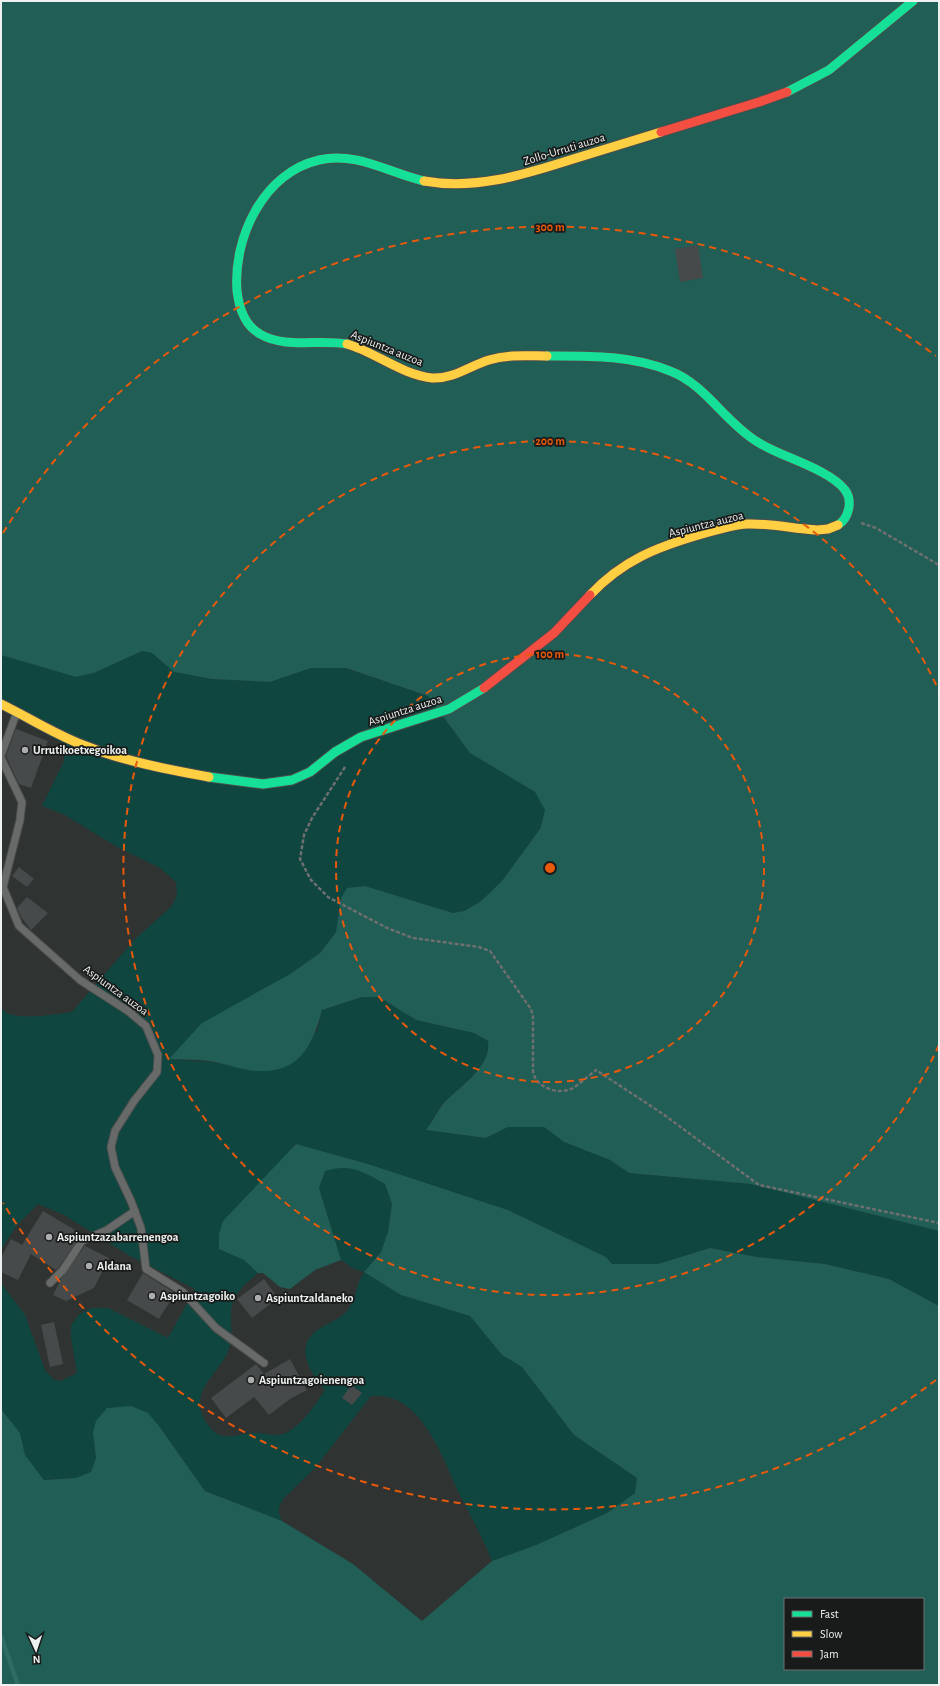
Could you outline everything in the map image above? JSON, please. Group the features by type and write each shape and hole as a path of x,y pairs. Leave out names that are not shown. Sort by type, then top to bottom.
{"street":[{"name":"Zollo-Urruti auzoa","path":"238,254 245,231 259,205 272,189 284,178 313,161 336,158 368,162 433,182 497,180 518,176 759,102 788,91 829,70 913,1"},
{"name":"Aspiuntza auzoa","path":"1,704 80,744 150,766 258,784 286,782 311,772 330,755 364,736 451,708 483,687 559,628 608,576 627,562 639,556 712,532 744,524 768,524 800,529 819,530 837,526 847,518 850,505 845,489 830,478 756,442 738,430 696,387 684,377 672,371 644,362 622,358 585,356 507,356 491,359 442,378 418,374 360,348 344,343 278,341 260,336 247,325 239,306 235,282 238,254"}],"lane":[{"path":"1,754 17,712"},
{"name":"Aspiuntza auzoa","path":"1,758 22,802 20,820 3,887 19,926 80,980 128,1011 146,1026 158,1055 157,1072 134,1101 115,1131 111,1147 115,1167 141,1228 146,1269 183,1292 216,1328 264,1363"},
{"path":"50,1283 63,1270 82,1241 106,1230 135,1211"}],"path":[{"path":"847,518 876,528 939,565"},
{"path":"348,764 342,769 304,835 300,859 310,880 328,897 387,928 414,938 480,947 490,951 531,1009 533,1017 533,1072 534,1079 540,1086 568,1090 596,1070 663,1114 760,1186 939,1223"}],"shaded area":[{"path":"142,651 152,653 174,672 212,679 270,682 311,668 345,668 428,696 470,753 536,792 545,810 540,829 502,881 480,902 464,911 453,913 365,886 341,898 336,932 320,953 169,1059 212,1062 259,1071 317,1031 322,1010 362,997 379,997 416,1020 474,1033 488,1041 488,1050 480,1068 443,1104 436,1113 427,1130 486,1138 508,1127 544,1127 564,1142 610,1160 629,1173 751,1184 939,1231 939,1306 889,1279 825,1264 757,1257 710,1248 658,1264 612,1264 606,1257 508,1210 368,1164 295,1144 219,1249 244,1260 258,1273 238,1292 235,1297 231,1310 230,1345 223,1361 207,1382 203,1390 200,1407 202,1414 214,1431 219,1435 224,1436 247,1433 278,1435 286,1433 298,1425 313,1408 325,1390 310,1369 307,1361 305,1353 309,1338 316,1331 340,1317 347,1311 364,1272 401,1295 470,1316 502,1355 522,1367 574,1435 637,1478 635,1493 607,1513 536,1545 492,1561 438,1446 417,1415 404,1404 388,1397 371,1396 315,1468 283,1499 279,1507 279,1514 282,1521 205,1491 159,1426 93,1433 96,1458 91,1472 76,1478 44,1480 25,1455 20,1433 1,1409 1,1283 25,1315 45,1370 54,1380 61,1381 77,1373 71,1338 71,1326 79,1314 92,1308 108,1308 168,1338 195,1289 130,1256 64,1215 38,1204 18,1224 1,1249 1,1008 6,1013 23,1016 45,1016 72,1012 135,939 171,907 177,896 176,882 160,868 119,848 63,814 42,806 64,761 64,744 1,709 1,655 76,677 94,673"},
{"path":"334,1168 349,1168 364,1172 386,1184 392,1204 388,1232 381,1252 364,1272 354,1269 341,1260 319,1188 325,1170"}],"green space":[{"path":"1,1 939,1 939,1231 751,1184 629,1173 610,1160 564,1142 544,1127 508,1127 486,1138 426,1130 443,1104 480,1068 488,1050 488,1041 474,1033 416,1020 379,997 362,997 322,1010 309,1045 295,1062 285,1067 273,1070 254,1071 209,1061 169,1059 202,1023 290,974 320,953 336,932 341,898 347,888 365,886 453,913 464,911 480,902 502,881 540,829 545,810 535,792 470,753 428,696 346,668 311,668 270,682 212,679 174,672 152,653 142,651 94,673 76,677 1,655"},
{"path":"296,1144 368,1164 508,1210 606,1257 612,1264 658,1264 710,1248 757,1257 825,1264 889,1279 939,1306 939,1685 1,1685 1,1409 20,1433 25,1455 44,1480 76,1478 91,1472 96,1458 93,1433 96,1421 107,1408 131,1406 148,1413 159,1426 205,1491 282,1521 353,1564 422,1621 492,1561 536,1545 607,1513 635,1493 637,1478 574,1435 522,1367 502,1355 470,1316 401,1295 364,1272 381,1252 388,1232 392,1204 385,1184 370,1176 349,1168 325,1171 319,1188 341,1260 315,1270 290,1289 280,1287 263,1273 258,1273 244,1260 219,1249 219,1234 223,1221"}],"building":[{"path":"698,245 703,278 680,282 675,249"},
{"name":"Urrutikoetxegoikoa","path":"16,729 48,741 31,788 19,784 6,756"},
{"path":"19,867 34,879 27,887 12,876"},
{"path":"27,897 48,913 31,930 21,917 17,908"},
{"name":"Aspiuntzazabarrenengoa","path":"43,1211 75,1230 70,1239 76,1242 59,1267 56,1270 31,1254 18,1280 1,1272 1,1258 11,1239 22,1245"},
{"name":"Aldana","path":"85,1246 109,1258 94,1288 66,1301 53,1295 61,1279"},
{"name":"Aspiuntzagoiko","path":"143,1273 175,1293 159,1319 127,1300"},
{"name":"Aspiuntzaldaneko","path":"264,1279 278,1298 252,1318 237,1299"},
{"path":"54,1322 63,1364 50,1367 41,1325"},
{"name":"Aspiuntzagoienengoa","path":"290,1359 307,1390 290,1399 269,1415 254,1397 226,1418 211,1398 256,1364 264,1374"},
{"path":"351,1385 362,1393 352,1405 342,1398"}],"waterway":[{"path":"1,1636 18,1685"}],"traffic: fast":[{"path":"787,92 829,70 913,1"},
{"path":"347,344 280,341 270,339 260,334 250,326 243,316 237,291 237,271 240,250 246,230 267,193 282,178 299,167 319,160 346,158 372,164 424,181"},
{"path":"547,356 625,359 655,366 682,377 694,385 745,433 756,441 766,447 816,469 837,482 845,490 849,499 849,509 847,514 838,525"},
{"path":"209,777 263,784 292,780 310,772 335,752 361,737 449,709 484,688"}],"traffic: slow":[{"path":"424,181 462,184 498,180 535,171 661,132"},
{"path":"347,344 368,352 410,373 432,378 440,378 454,374 496,358 547,356"},
{"path":"590,595 615,573 642,556 670,544 713,531 747,524 764,524 817,530 828,529 838,525"},
{"path":"1,704 72,741 98,751 145,764 209,777"}],"traffic: jam":[{"path":"661,132 787,92"},
{"path":"484,688 554,633 590,595"}],"place":[{"name":"Urrutikoetxegoikoa","path":"25,750"},
{"name":"Aspiuntzazabarrenengoa","path":"49,1237"},
{"name":"Aldana","path":"89,1266"},
{"name":"Aspiuntzagoiko","path":"152,1296"},
{"name":"Aspiuntzaldaneko","path":"258,1298"},
{"name":"Aspiuntzagoienengoa","path":"251,1380"}]}
